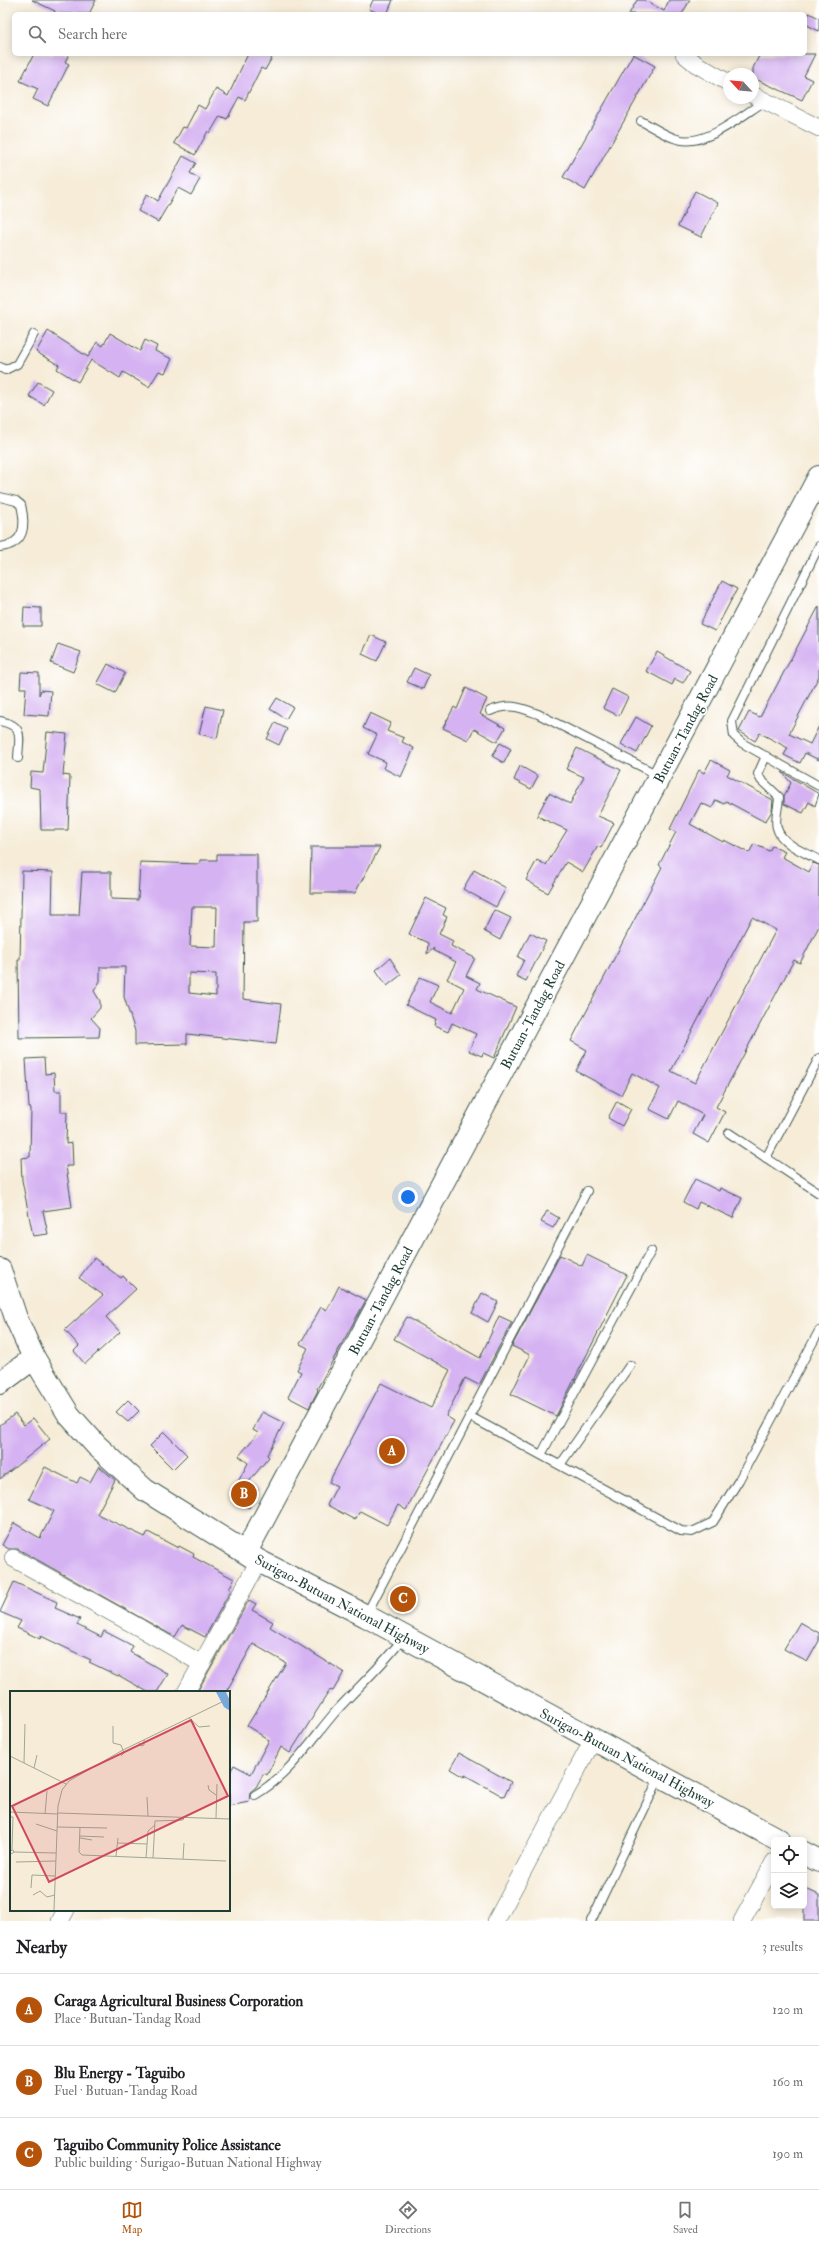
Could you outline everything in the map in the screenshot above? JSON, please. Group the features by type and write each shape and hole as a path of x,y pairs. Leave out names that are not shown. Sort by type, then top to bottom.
{"main road":[{"name":"Butuan-Tandag Road","path":"253,1557 660,776 819,477"},
{"name":"Surigao-Butuan National Highway","path":"0,1270 16,1318 34,1358 69,1415 107,1455 146,1490 253,1557 366,1616 774,1837"},
{"path":"0,1383 34,1358"},
{"path":"807,1855 819,1861"}],"street":[{"path":"686,56 696,64 723,80"},
{"path":"759,98 819,128"},
{"path":"187,1691 202,1664 253,1557"},
{"path":"13,1558 202,1664"},
{"path":"496,1921 593,1740"},
{"path":"742,1921 771,1868"},
{"path":"60,1921 65,1911"}],"lane":[{"path":"641,121 678,140 706,139 751,104"},
{"path":"0,367 5,370 17,364 34,334"},
{"path":"0,497 16,501 21,505 22,511 21,536 12,546 0,547"},
{"path":"819,546 732,721 734,736 819,786"},
{"path":"490,711 504,705 525,710 660,776"},
{"path":"0,721 17,726 19,732 18,758"},
{"path":"766,756 758,774 761,780 779,797 776,827 779,834 788,842 819,860"},
{"path":"766,1158 819,1058"},
{"path":"729,1133 819,1193"},
{"path":"366,1616 587,1191"},
{"path":"541,1455 651,1251"},
{"path":"469,1416 681,1531 692,1532 713,1522 738,1480 819,1331"},
{"path":"560,1465 630,1365"},
{"path":"255,1795 273,1784 291,1766 336,1711 404,1637"},
{"path":"591,1921 660,1775"}],"building":[{"path":"32,0 96,0 90,12 55,11"},
{"path":"373,0 393,0 388,12 376,12 369,9"},
{"path":"637,0 644,0 664,11 669,0 690,0 683,12 630,12"},
{"path":"809,13 819,18 819,31 807,25"},
{"path":"807,54 815,54 804,76 812,80 802,100 759,81 759,68 753,68 759,56 807,56"},
{"path":"33,56 68,56 65,62 69,64 48,106 33,99 38,89 20,81"},
{"path":"247,56 273,56 265,70 261,68 245,100 239,97 227,119 220,116 210,133 208,131 195,155 174,143 183,127 186,128 198,105 205,109 216,89 228,96"},
{"path":"632,56 637,56 655,66 585,190 563,177"},
{"path":"183,156 196,163 190,173 200,179 191,195 178,188 158,222 138,211 147,194 158,201"},
{"path":"695,191 718,203 701,237 678,226"},
{"path":"48,331 88,357 97,342 103,346 110,333 140,351 145,340 157,346 155,351 172,359 165,373 159,371 149,387 123,372 120,378 91,360 78,382 57,369 59,365 36,352"},
{"path":"38,382 52,390 44,405 29,396"},
{"path":"722,581 737,589 715,631 700,624"},
{"path":"819,606 819,676 789,734 810,744 819,726 819,760 805,753 800,763 784,755 788,748 760,733 755,741 739,731 749,712 760,717"},
{"path":"24,607 41,608 41,626 23,626"},
{"path":"371,635 386,642 377,661 362,654"},
{"path":"58,644 81,652 73,672 51,663"},
{"path":"657,652 690,671 683,683 675,679 672,685 646,671"},
{"path":"108,664 125,673 115,693 97,684"},
{"path":"414,668 429,675 423,689 407,682"},
{"path":"21,672 39,673 39,695 41,690 51,691 49,716 24,714 26,688 20,688"},
{"path":"466,688 487,699 480,714 505,728 497,742 474,729 468,740 443,728 454,707 457,709"},
{"path":"612,689 628,697 619,716 603,708"},
{"path":"277,698 293,707 286,719 270,709"},
{"path":"206,706 223,710 217,738 199,734"},
{"path":"370,713 391,723 387,731 404,738 402,742 414,748 401,777 383,768 386,762 368,754 377,735 363,728"},
{"path":"636,717 651,726 637,753 621,744"},
{"path":"275,723 287,729 279,745 267,739"},
{"path":"47,732 67,734 63,775 70,776 68,830 41,830 40,789 30,787 31,772 43,773"},
{"path":"500,743 511,749 504,763 492,756"},
{"path":"577,748 621,770 598,816 614,823 601,848 598,846 583,872 566,862 548,893 526,880 537,860 546,865 567,830 537,816 549,793 570,804 584,777 566,769"},
{"path":"711,760 730,770 727,775 773,800 772,811 765,822 726,801 724,804 716,800 712,808 701,803 690,824 723,842 724,840 749,853 754,844 769,851 772,846 785,852 782,857 809,872 813,863 819,865 819,926 800,963 794,960 716,1107 725,1112 709,1143 693,1134 703,1115 678,1101 669,1119 649,1109 660,1088 632,1073 621,1095 576,1071 587,1050 571,1041 662,867 659,865 676,832 670,829 699,770 704,773","holes":["752,917 776,930 695,1083 671,1071"]},
{"path":"520,766 538,776 531,789 514,780"},
{"path":"782,772 819,794 815,806 809,802 803,813 784,804 784,796 791,783"},
{"path":"311,847 380,847 355,893 310,893"},
{"path":"217,854 257,854 257,922 244,922 243,999 281,1004 276,1044 187,1034 187,1044 135,1045 135,1031 124,997 125,967 100,967 100,981 94,991 100,1001 100,1008 91,1018 100,1028 99,1037 19,1038 18,960 20,960 22,871 53,872 52,915 79,915 82,872 111,872 111,899 138,900 140,862 200,864 200,860 217,860","holes":["192,907 217,907 216,947 190,946","189,973 216,974 216,996 189,993"]},
{"path":"474,870 506,888 496,907 463,889"},
{"path":"426,898 446,908 443,915 447,917 439,934 453,941 451,946 475,958 466,976 480,983 477,989 516,1007 494,1058 483,1053 482,1056 469,1051 476,1034 452,1023 448,1032 434,1026 436,1020 406,1005 420,977 438,985 430,1002 452,1013 464,988 447,979 456,962 433,950 434,948 427,954 428,943 409,934"},
{"path":"494,910 511,918 500,940 484,931"},
{"path":"530,933 546,941 526,981 516,976 524,960 518,957"},
{"path":"390,958 401,975 387,986 376,970"},
{"path":"44,1058 45,1074 54,1073 55,1091 61,1091 61,1112 67,1112 66,1144 72,1143 73,1166 66,1166 72,1207 43,1211 48,1234 33,1236 22,1180 21,1158 30,1157 31,1108 29,1108 26,1059"},
{"path":"617,1101 631,1109 622,1126 608,1118"},
{"path":"695,1179 719,1191 720,1188 742,1198 733,1218 699,1202 696,1209 683,1202"},
{"path":"547,1211 559,1218 553,1228 541,1222"},
{"path":"560,1255 582,1266 587,1255 627,1275 556,1416 511,1394 530,1355 512,1346"},
{"path":"94,1258 121,1278 123,1276 136,1289 106,1317 120,1332 85,1364 74,1351 79,1346 65,1330 103,1295 79,1278"},
{"path":"339,1286 366,1300 317,1389 318,1390 309,1408 288,1397 301,1372 297,1370 308,1348 300,1344 321,1307 327,1310"},
{"path":"482,1293 498,1302 488,1322 472,1313"},
{"path":"499,1316 512,1322 479,1385 465,1378 446,1416 454,1421 406,1510 398,1505 387,1525 360,1511 355,1520 327,1505 337,1486 329,1482 381,1383 431,1408 450,1370 394,1339 407,1317 480,1358"},
{"path":"128,1400 139,1411 128,1422 116,1412"},
{"path":"262,1412 284,1423 267,1455 269,1457 247,1484 258,1490 249,1508 230,1497 248,1463 239,1456 258,1433 253,1430"},
{"path":"15,1414 24,1425 33,1418 50,1439 0,1479 0,1425"},
{"path":"164,1432 187,1455 173,1469 150,1446"},
{"path":"99,1466 115,1480 97,1514 145,1537 148,1532 178,1548 179,1546 194,1554 193,1557 234,1579 229,1589 231,1590 205,1637 182,1625 175,1637 18,1549 9,1549 2,1545 14,1523 40,1538 54,1511 29,1499 45,1467 77,1483 80,1477 90,1482"},
{"path":"14,1582 57,1602 55,1608 80,1619 77,1625 101,1637 104,1631 133,1646 130,1652 168,1674 158,1691 146,1691 118,1675 89,1662 91,1660 41,1636 40,1639 17,1628 21,1621 0,1612"},
{"path":"249,1600 256,1604 252,1610 273,1622 270,1627 344,1672 333,1691 330,1690 290,1753 281,1747 267,1775 264,1773 256,1787 250,1792 249,1802 230,1806 230,1772 234,1765 251,1774 269,1740 247,1726 286,1663 253,1644 227,1691 198,1691"},
{"path":"800,1622 819,1633 819,1641 807,1662 784,1649"},
{"path":"459,1753 511,1782 504,1797 465,1775 464,1777 450,1769"},
{"path":"807,1889 819,1895 819,1921 804,1921 804,1909 807,1909"}],"place":[{"name":"Caraga Agricultural Business Corporation","path":"392,1451"},
{"name":"Blu Energy - Taguibo","path":"244,1494"},
{"name":"Taguibo Community Police Assistance","path":"403,1599"}]}
